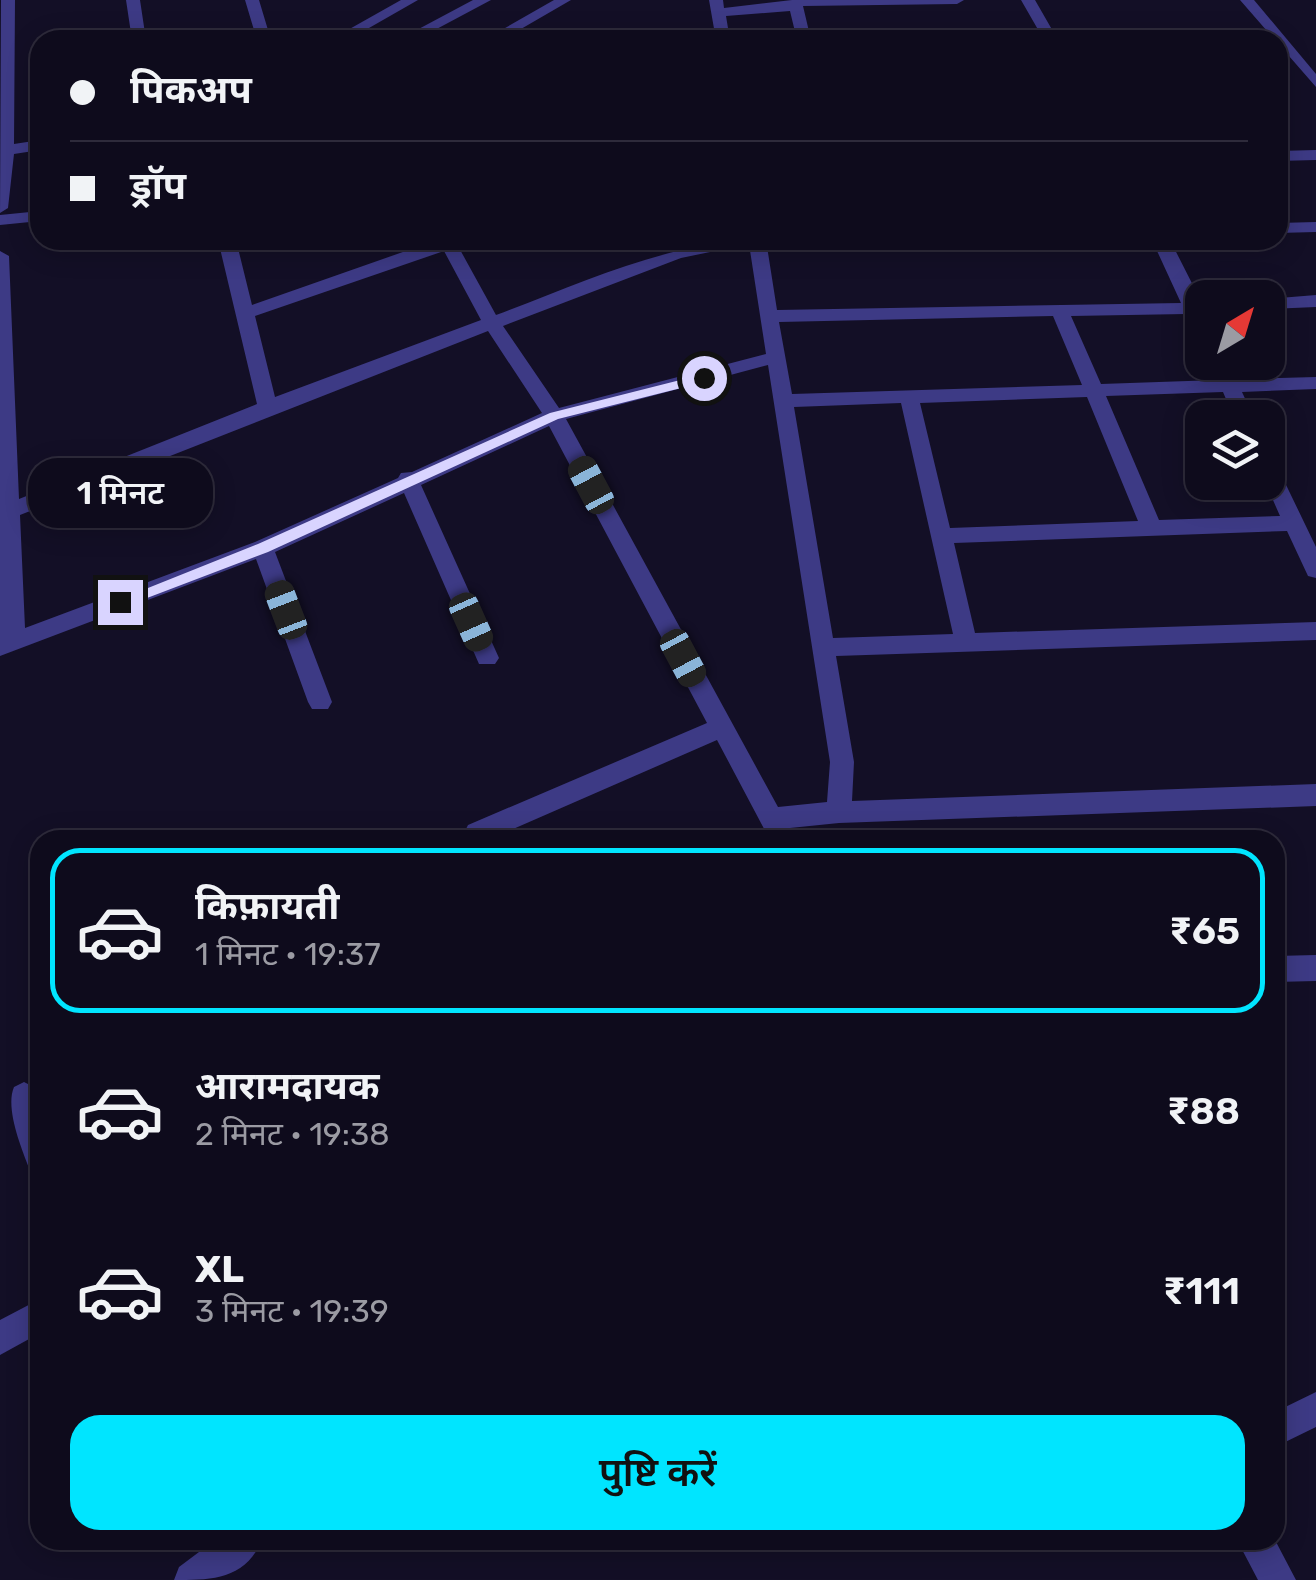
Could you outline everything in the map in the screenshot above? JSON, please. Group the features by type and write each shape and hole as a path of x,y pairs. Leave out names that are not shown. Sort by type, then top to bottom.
{"street":[{"path":"0,208 8,0"},
{"path":"134,0 138,30"},
{"path":"252,0 261,30"},
{"path":"356,30 411,0"},
{"path":"425,30 484,0"},
{"path":"501,30 564,0"},
{"path":"717,6 957,0"},
{"path":"1028,0 1044,30"},
{"path":"1247,0 1274,30"},
{"path":"798,3 802,30"},
{"path":"452,16 468,22"},
{"path":"1288,46 1316,84"},
{"path":"3,151 30,147"},
{"path":"1288,156 1316,155"},
{"path":"0,220 30,217"},
{"path":"1288,228 1316,227"},
{"path":"229,250 268,407"},
{"path":"244,314 426,250"},
{"path":"456,250 493,325 554,416 777,830 839,812 1316,796"},
{"path":"9,512 268,407 676,254 696,250"},
{"path":"759,250 842,762 839,812"},
{"path":"1166,250 1185,284"},
{"path":"0,256 9,512 7,645 263,548 408,478 554,416 777,357"},
{"path":"1285,303 1316,301"},
{"path":"770,316 1185,308"},
{"path":"1060,311 1152,528"},
{"path":"1227,380 1236,400"},
{"path":"784,401 1316,383"},
{"path":"909,398 966,642"},
{"path":"408,478 487,658"},
{"path":"1283,500 1316,570"},
{"path":"941,536 1294,523"},
{"path":"263,548 320,702"},
{"path":"823,647 1316,632"},
{"path":"486,830 720,728"},
{"path":"1285,969 1316,968"},
{"path":"24,1096 30,1119"},
{"path":"0,1340 30,1321"},
{"path":"1285,1425 1316,1408"},
{"path":"192,1580 231,1550"},
{"path":"1260,1550 1278,1580"}],"route":[{"path":"120,602 263,548 408,478 554,416 704,378"}]}
